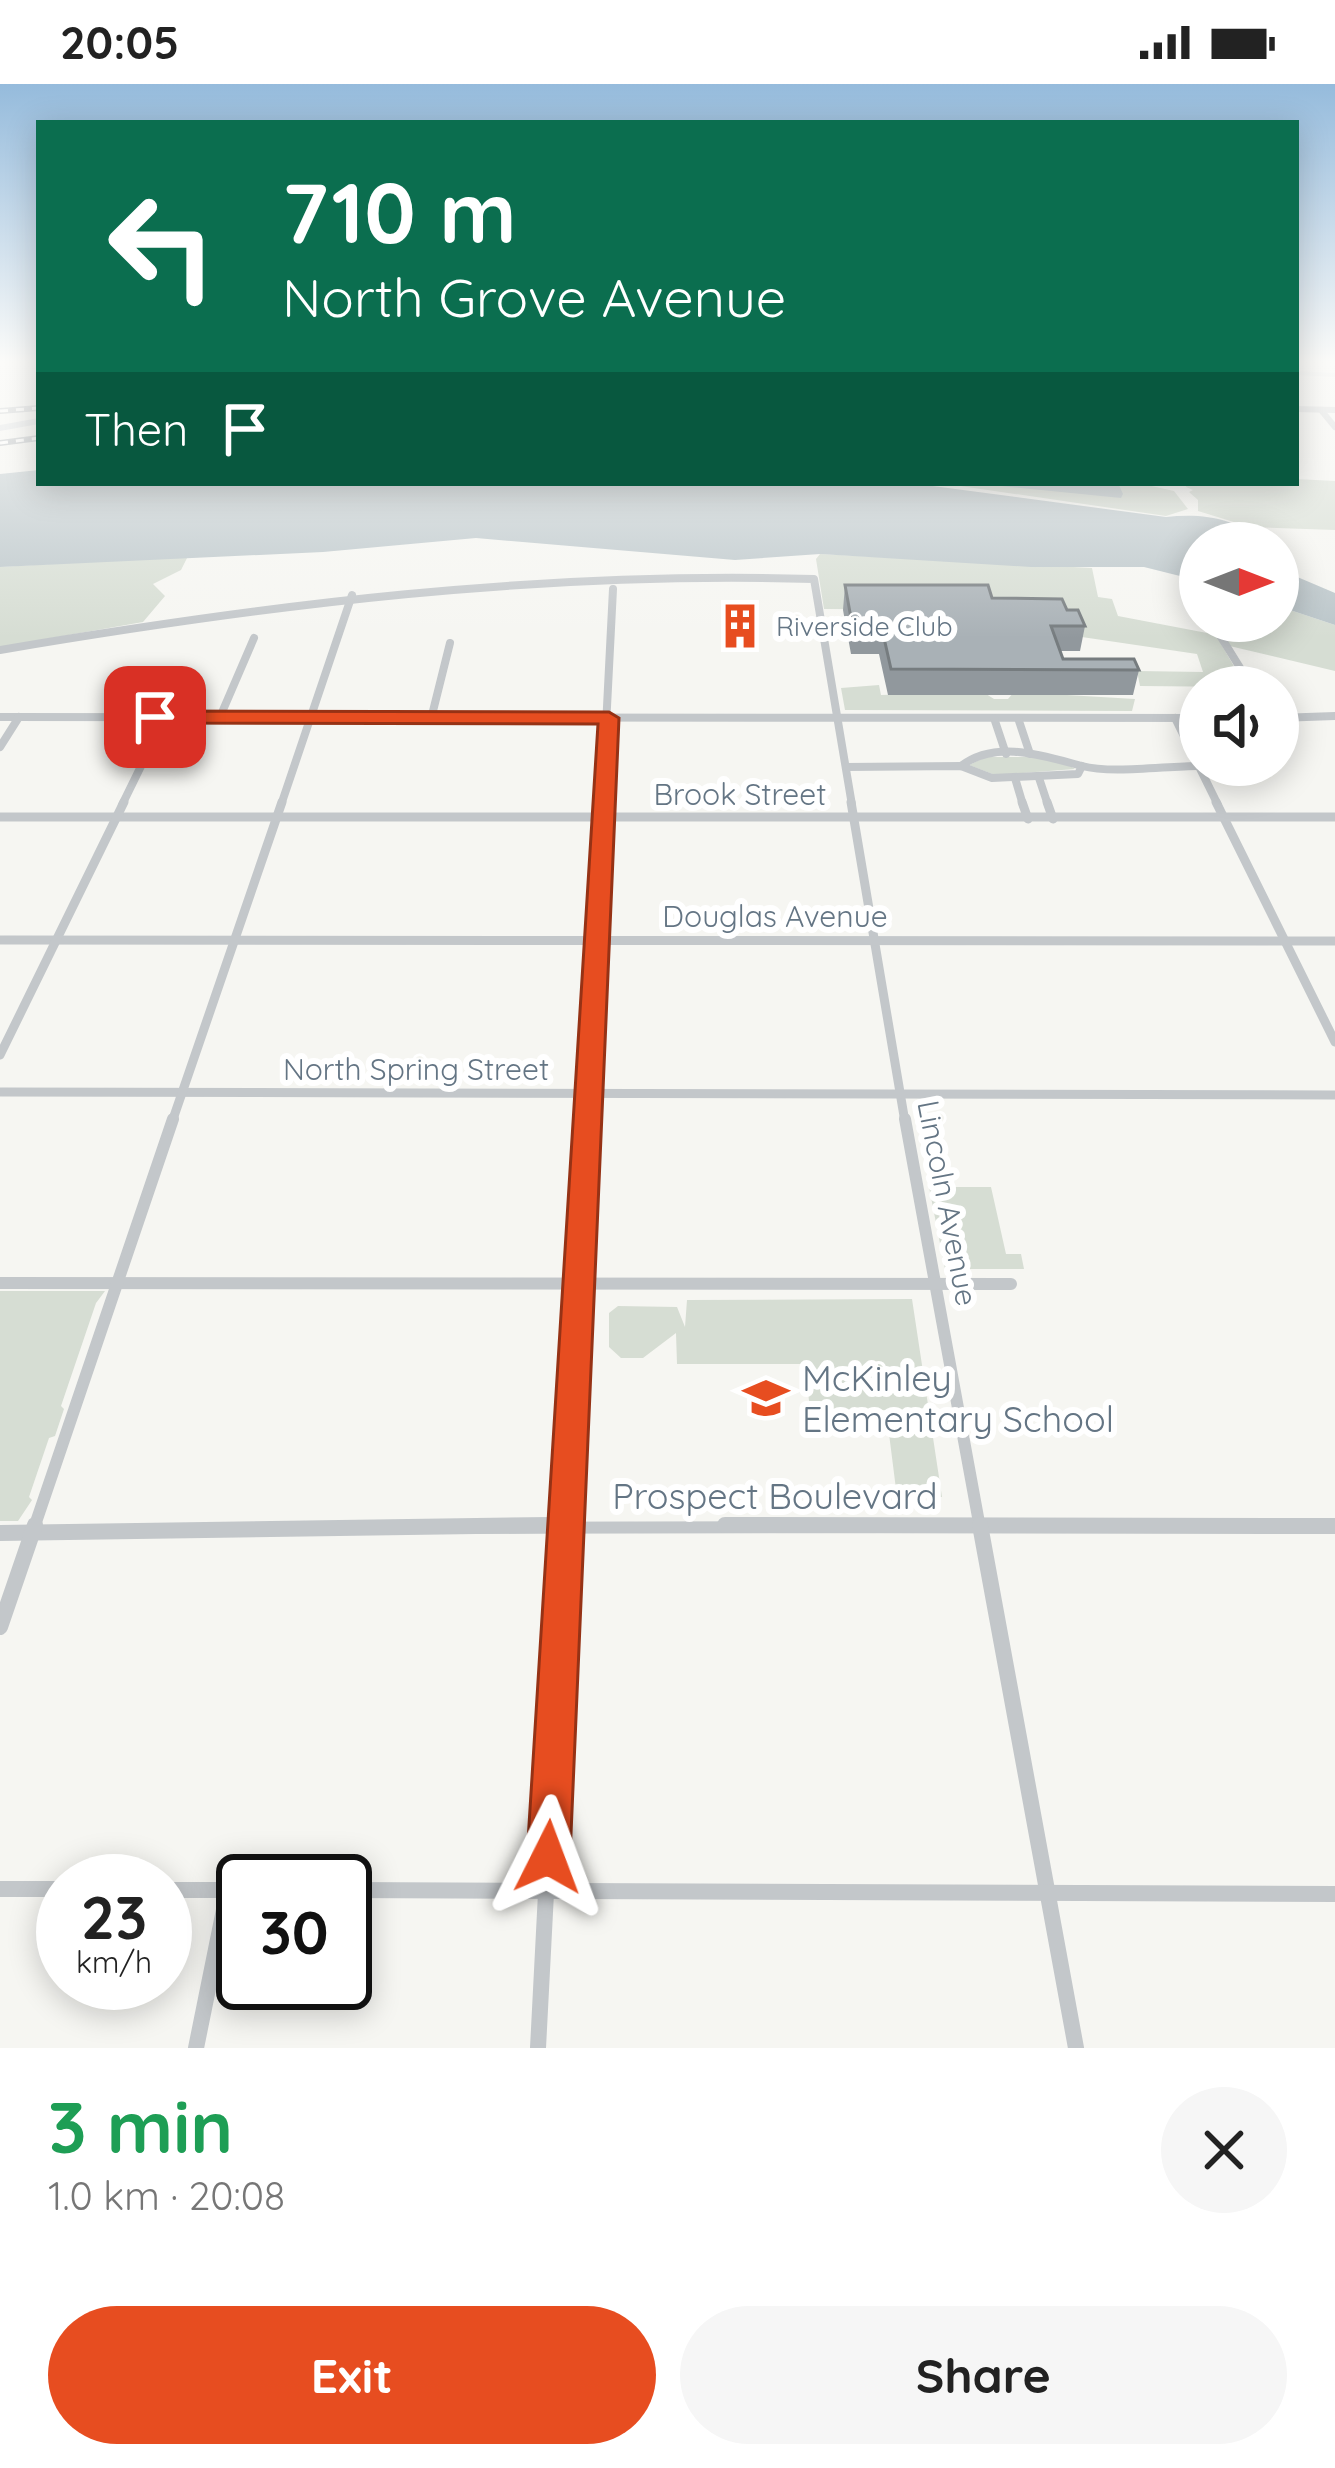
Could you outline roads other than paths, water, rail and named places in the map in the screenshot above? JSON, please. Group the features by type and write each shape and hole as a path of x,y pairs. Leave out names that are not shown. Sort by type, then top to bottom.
{"street":[{"name":"Lincoln Avenue","path":"352,595 526,579 814,579 901,1095 1076,2048"},
{"path":"538,2048 614,589"},
{"path":"0,650 352,595 0,1628"},
{"path":"220,717 254,638"},
{"path":"431,718 450,643"},
{"path":"1299,717 1335,716"},
{"path":"0,717 1179,718"},
{"path":"0,747 19,717"},
{"path":"0,1055 165,717"},
{"path":"994,718 1006,754"},
{"path":"1018,718 1030,754"},
{"path":"1174,718 1179,728"},
{"path":"961,766 967,758 1006,754 1068,756 1082,766 1179,766"},
{"path":"846,767 961,766 978,776 1039,778 1074,776 1082,766"},
{"path":"1015,778 1028,819"},
{"path":"1039,778 1052,819"},
{"path":"1208,786 1335,1042"},
{"name":"Brook Street","path":"0,817 1335,818"},
{"name":"Douglas Avenue","path":"0,940 1335,940"},
{"name":"North Spring Street","path":"0,1092 1335,1095"},
{"path":"0,1283 1011,1284"},
{"name":"Prospect Boulevard","path":"0,1533 566,1525 1335,1526"},
{"path":"0,1889 36,1889"},
{"path":"372,1890 1335,1894"},
{"path":"196,2048 216,1969"}],"place":[{"name":"Riverside Club","path":"740,626"},
{"name":"McKinley Elementary School","path":"766,1398"}]}
